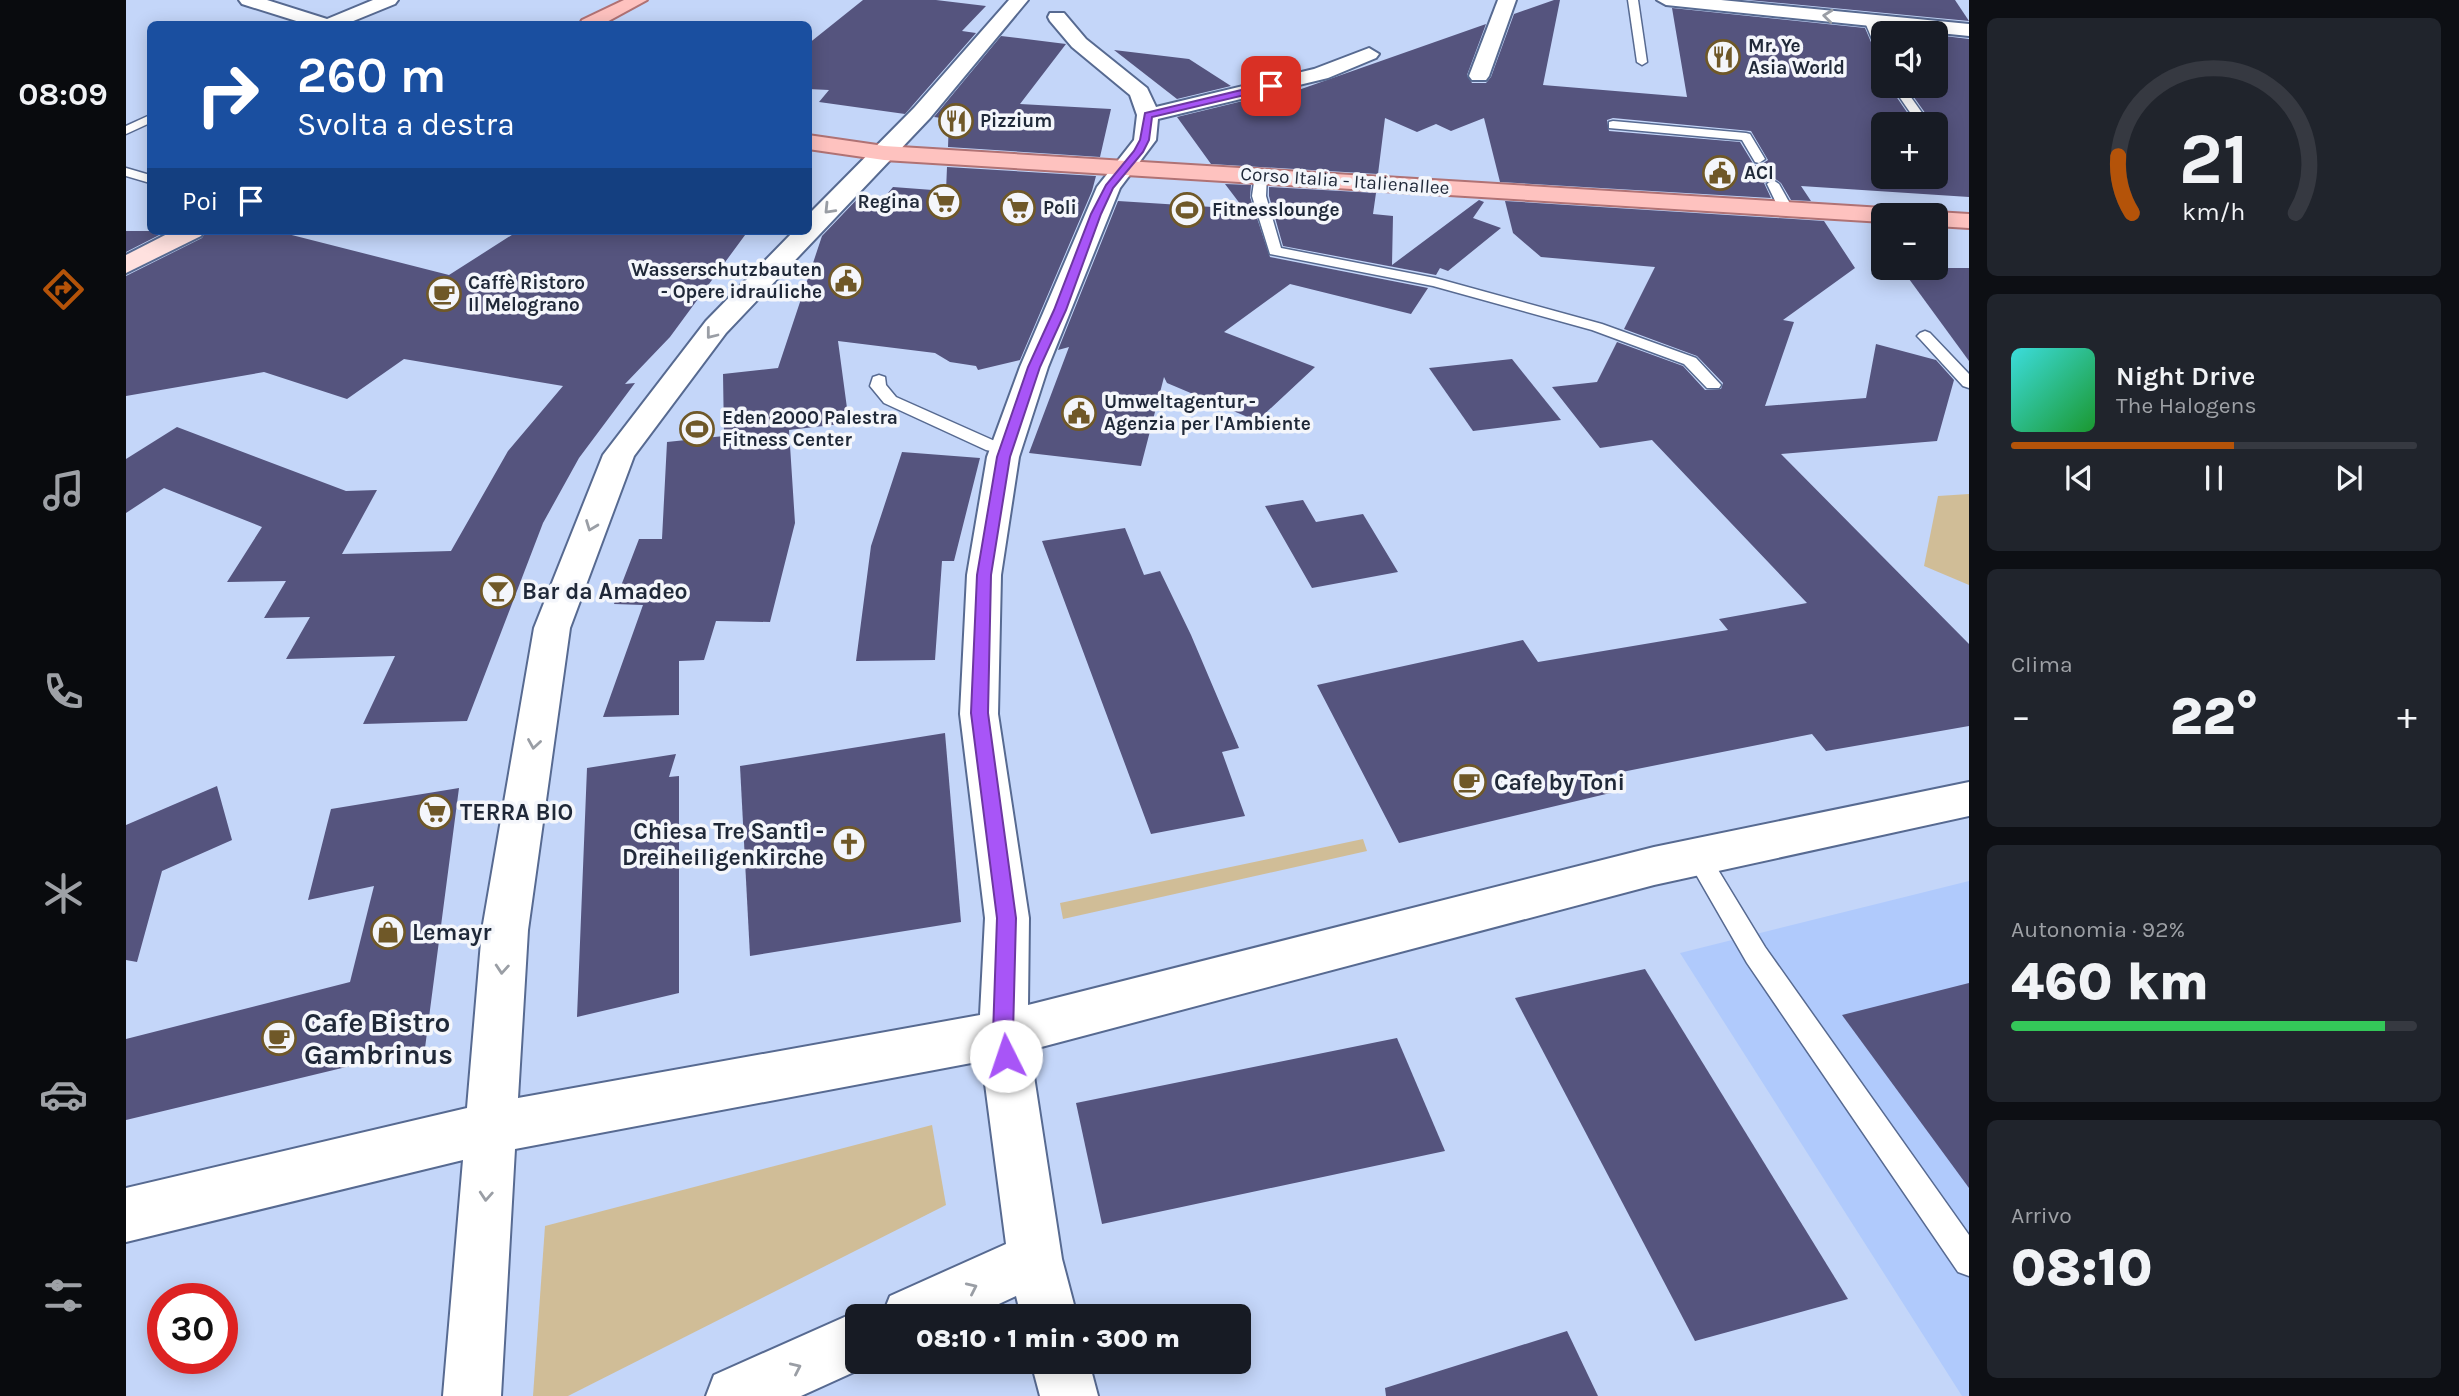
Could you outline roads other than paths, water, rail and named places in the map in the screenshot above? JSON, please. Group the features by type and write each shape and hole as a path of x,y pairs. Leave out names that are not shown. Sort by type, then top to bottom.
{"main road":[{"path":"595,21 638,0"},
{"name":"Corso Italia - Italienallee","path":"812,143 884,153 1871,214"},
{"path":"1948,219 1969,220"},
{"path":"126,265 184,235"}],"street":[{"path":"248,0 314,21"},
{"path":"338,21 389,0"},
{"path":"812,227 884,153 1019,0"},
{"path":"1479,76 1507,0"},
{"path":"1667,0 1969,30"},
{"path":"1046,1304 1035,1259 1003,1034 1007,918 979,713 984,575 1006,449 1034,367 1109,187 1144,140 1148,115 1140,92 1079,43 1057,17"},
{"path":"1148,115 1321,74 1369,54"},
{"path":"471,1396 505,930 552,628 619,455 716,327 804,235"},
{"path":"126,1215 491,1128 1003,1034 1698,857 1969,799"},
{"path":"936,1304 1035,1259"},
{"path":"735,1396 845,1346"},
{"path":"1063,1374 1069,1396"}],"lane":[{"path":"1633,0 1642,62"},
{"path":"1869,20 1871,25"},
{"path":"126,130 147,120"},
{"path":"1613,125 1746,138 1759,159"},
{"path":"126,172 147,178"},
{"path":"1261,175 1259,196 1275,251 1435,282 1597,327 1690,361 1713,385"},
{"path":"1773,184 1786,209"},
{"path":"1925,335 1969,383"},
{"path":"879,380 878,386 890,400 992,446 1006,449"},
{"path":"1698,857 1756,955 1969,1261"}],"place":[{"name":"Mr. Ye Asia World","path":"1723,57"},
{"name":"Pizzium","path":"956,121"},
{"name":"ACI","path":"1720,173"},
{"name":"Regina","path":"944,202"},
{"name":"Poli","path":"1018,208"},
{"name":"Fitnesslounge","path":"1187,210"},
{"name":"Wasserschutzbauten - Opere idrauliche","path":"846,281"},
{"name":"Caffè Ristoro Il Melograno","path":"444,294"},
{"name":"Umweltagentur - Agenzia per l'Ambiente","path":"1079,413"},
{"name":"Eden 2000 Palestra Fitness Center","path":"697,429"},
{"name":"Bar da Amadeo","path":"498,591"},
{"name":"Cafe by Toni","path":"1469,782"},
{"name":"TERRA BIO","path":"435,812"},
{"name":"Chiesa Tre Santi - Dreiheiligenkirche","path":"849,844"},
{"name":"Lemayr","path":"388,932"},
{"name":"Cafe Bistro Gambrinus","path":"279,1038"}]}
